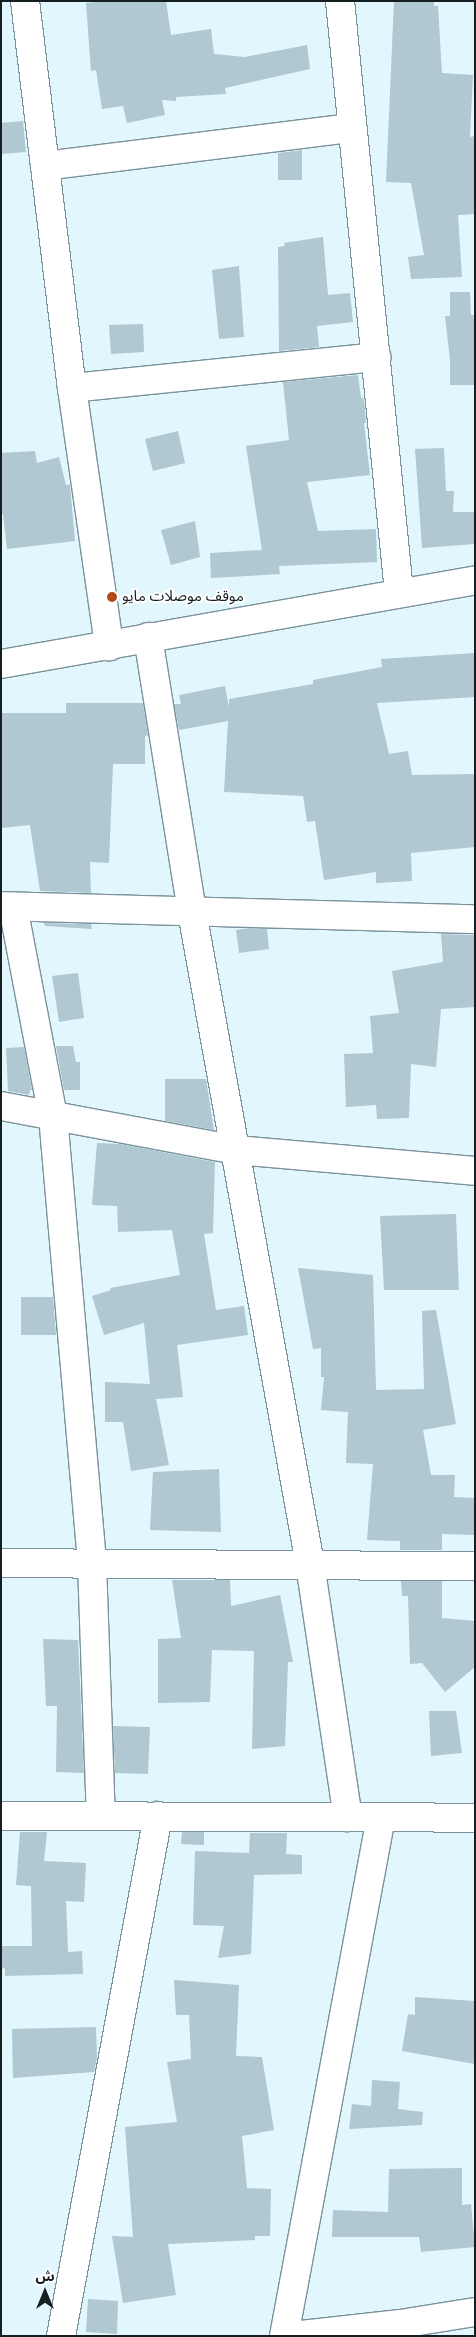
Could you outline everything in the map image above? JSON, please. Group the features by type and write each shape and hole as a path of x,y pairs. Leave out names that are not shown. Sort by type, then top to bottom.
{"street":[{"path":"25,1 72,388 109,646"},
{"path":"340,1 399,592"},
{"path":"45,166 352,128"},
{"path":"72,388 376,358"},
{"path":"1,664 475,580"},
{"path":"148,638 192,912 310,1564 348,1817"},
{"path":"101,1816 92,1563 53,1116 7,907 475,919"},
{"path":"1,1106 236,1150 475,1171"},
{"path":"1,1563 475,1566"},
{"path":"1,1816 475,1818"},
{"path":"61,2336 158,1816"},
{"path":"284,2336 381,1817"},
{"path":"292,2336 397,2330 475,2312"}],"building":[{"path":"166,1 171,35 211,29 214,54 245,57 307,45 310,69 225,88 226,94 176,97 176,101 162,100 165,115 127,123 123,106 102,109 96,70 91,71 86,3"},
{"path":"394,1 434,1 434,6 438,6 442,73 473,75 470,137 475,136 475,214 458,215 462,277 411,279 408,257 424,255 411,183 386,182"},
{"path":"23,121 26,152 1,154 1,123"},
{"path":"302,150 302,180 278,180 278,153"},
{"path":"323,237 328,295 350,293 353,322 317,326 319,347 279,351 278,247 285,246 284,243"},
{"path":"239,266 244,337 219,339 212,270"},
{"path":"450,292 470,292 471,315 475,315 474,385 450,385 450,360 445,316 450,316"},
{"path":"143,324 144,352 111,354 109,325"},
{"path":"358,375 361,398 364,399 366,423 364,423 370,475 307,482 318,531 376,529 377,562 279,566 280,574 211,578 210,553 262,550 246,446 289,440 283,382"},
{"path":"178,431 185,463 153,471 145,439"},
{"path":"444,448 446,491 454,491 453,512 475,512 475,544 422,548 415,449"},
{"path":"35,451 37,463 59,457 66,485 70,485 75,541 7,549 3,514 1,514 1,453"},
{"path":"195,521 200,557 171,565 161,530"},
{"path":"475,653 475,697 377,703 389,754 408,751 412,775 475,774 475,847 411,853 412,881 376,883 376,872 324,880 315,821 307,822 303,796 224,792 228,721 179,730 174,704 181,704 179,695 225,686 229,707 229,699 313,684 313,680 382,667 381,659"},
{"path":"66,703 143,703 148,735 145,736 145,764 113,764 109,863 90,862 91,893 40,891 30,825 1,828 1,713 66,713"},
{"path":"44,923 91,924 92,929 45,926"},
{"path":"250,928 267,929 269,949 239,953 236,930"},
{"path":"441,934 475,935 475,1007 441,1009 436,1067 411,1064 409,1118 377,1119 376,1105 346,1107 344,1054 373,1053 370,1016 399,1013 392,971 443,962"},
{"path":"78,973 84,1018 59,1022 52,976"},
{"path":"56,1046 73,1046 76,1062 80,1062 80,1090 64,1090"},
{"path":"24,1047 32,1090 30,1090 29,1095 8,1091 6,1048"},
{"path":"165,1079 206,1079 214,1130 165,1121"},
{"path":"97,1143 120,1144 215,1162 213,1233 204,1234 216,1310 244,1306 248,1335 177,1345 183,1397 156,1399 169,1465 131,1471 123,1422 105,1422 105,1382 150,1384 144,1323 104,1335 92,1296 111,1290 110,1288 180,1275 172,1230 118,1232 117,1206 92,1205"},
{"path":"456,1214 459,1290 384,1290 380,1216"},
{"path":"298,1268 373,1275 376,1390 424,1389 422,1311 436,1310 456,1424 423,1430 431,1475 455,1475 454,1497 475,1498 475,1535 442,1534 442,1550 400,1550 400,1541 367,1540 373,1464 346,1463 348,1412 321,1410 324,1377 321,1377 321,1348 313,1349"},
{"path":"21,1297 53,1297 56,1335 21,1335"},
{"path":"219,1469 221,1532 150,1530 153,1472"},
{"path":"172,1580 230,1580 231,1606 280,1595 293,1662 288,1662 285,1746 252,1749 254,1651 212,1650 210,1702 158,1703 158,1639 181,1638"},
{"path":"401,1581 442,1581 442,1618 475,1621 475,1667 445,1692 422,1663 410,1664 408,1596 402,1596"},
{"path":"43,1639 78,1640 84,1773 56,1772 57,1706 46,1706"},
{"path":"429,1711 456,1711 462,1753 431,1756"},
{"path":"113,1726 150,1727 148,1774 115,1773"},
{"path":"20,1832 47,1832 44,1861 86,1863 84,1902 66,1901 68,1952 82,1951 83,1974 5,1976 5,1968 1,1969 1,1946 32,1946 31,1886 16,1885"},
{"path":"182,1832 204,1832 204,1845 181,1844"},
{"path":"250,1833 287,1833 286,1854 302,1855 302,1874 254,1875 251,1954 218,1958 224,1926 193,1925 195,1851 249,1853"},
{"path":"174,1980 239,1985 236,2056 262,2057 274,2130 242,2136 247,2188 271,2189 270,2236 255,2236 255,2240 168,2244 176,2295 123,2303 112,2236 133,2237 125,2127 177,2122 167,2062 191,2059 189,2015 176,2015"},
{"path":"415,1997 475,2001 475,2064 402,2051 408,2014 415,2015"},
{"path":"96,2027 97,2058 94,2072 13,2078 12,2029"},
{"path":"372,2080 400,2082 398,2109 423,2112 422,2125 349,2129 352,2104 371,2106"},
{"path":"462,2168 462,2205 471,2204 475,2247 421,2252 419,2237 332,2237 333,2210 388,2212 389,2169"},
{"path":"88,2299 118,2301 117,2334 86,2332"}],"place":[{"name":"موقف موصلات مايو","path":"112,597"}]}
